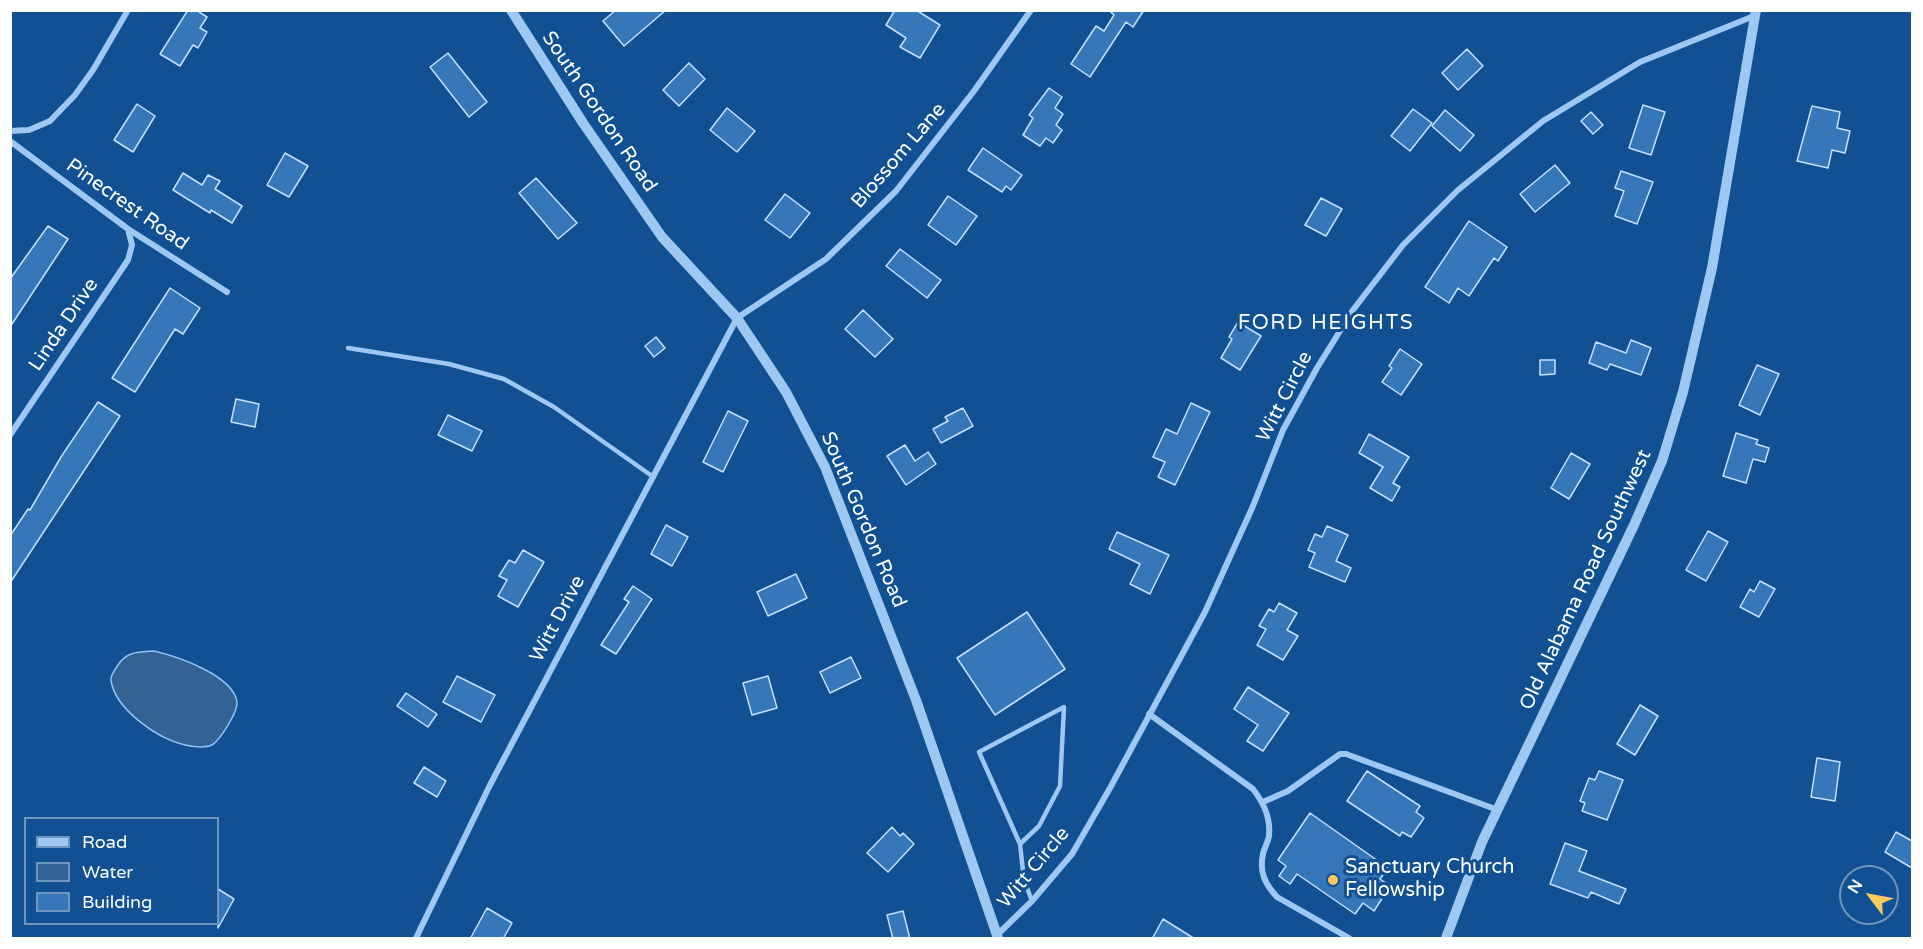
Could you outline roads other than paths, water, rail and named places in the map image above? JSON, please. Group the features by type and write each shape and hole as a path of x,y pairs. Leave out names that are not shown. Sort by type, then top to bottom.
{"street":[{"path":"10,131 29,130 50,121 75,95 93,70 128,10"},
{"name":"South Gordon Road","path":"511,10 583,123 662,237 736,318 786,392 825,467 916,700 998,937"},
{"name":"Blossom Lane","path":"736,318 826,259 896,191 974,91 1031,10"},
{"name":"Witt Circle","path":"998,937 1072,854 1205,612 1253,506 1283,430 1317,368 1353,310 1403,245 1458,190 1543,121 1640,62 1755,13"},
{"name":"Old Alabama Road Southwest","path":"1446,939 1470,871 1497,810 1634,525 1662,461 1683,392 1712,268 1755,13"},
{"name":"Pinecrest Road","path":"10,141 128,229 227,292"},
{"name":"Linda Drive","path":"10,435 128,260 132,245 128,229"},
{"name":"Witt Drive","path":"416,939 490,785 736,318"},
{"path":"1149,714 1253,789 1263,802 1267,813 1269,837 1261,868 1269,888 1277,897 1349,939"},
{"path":"1263,802 1288,790 1340,754 1346,754 1497,810"}],"lane":[{"path":"348,348 448,364 504,379 554,407 652,476"},
{"path":"1020,844 1039,826 1060,786 1064,707 979,752 1020,844 1024,880 1032,901"}],"water":[{"path":"154,651 202,668 215,675 233,692 237,707 224,732 212,745 188,746 163,737 140,722 121,702 111,681 114,671 129,655"}],"place":[{"name":"Sanctuary Church Fellowship","path":"1333,880"}],"district":[{"name":"FORD HEIGHTS","path":"1326,323"}]}
